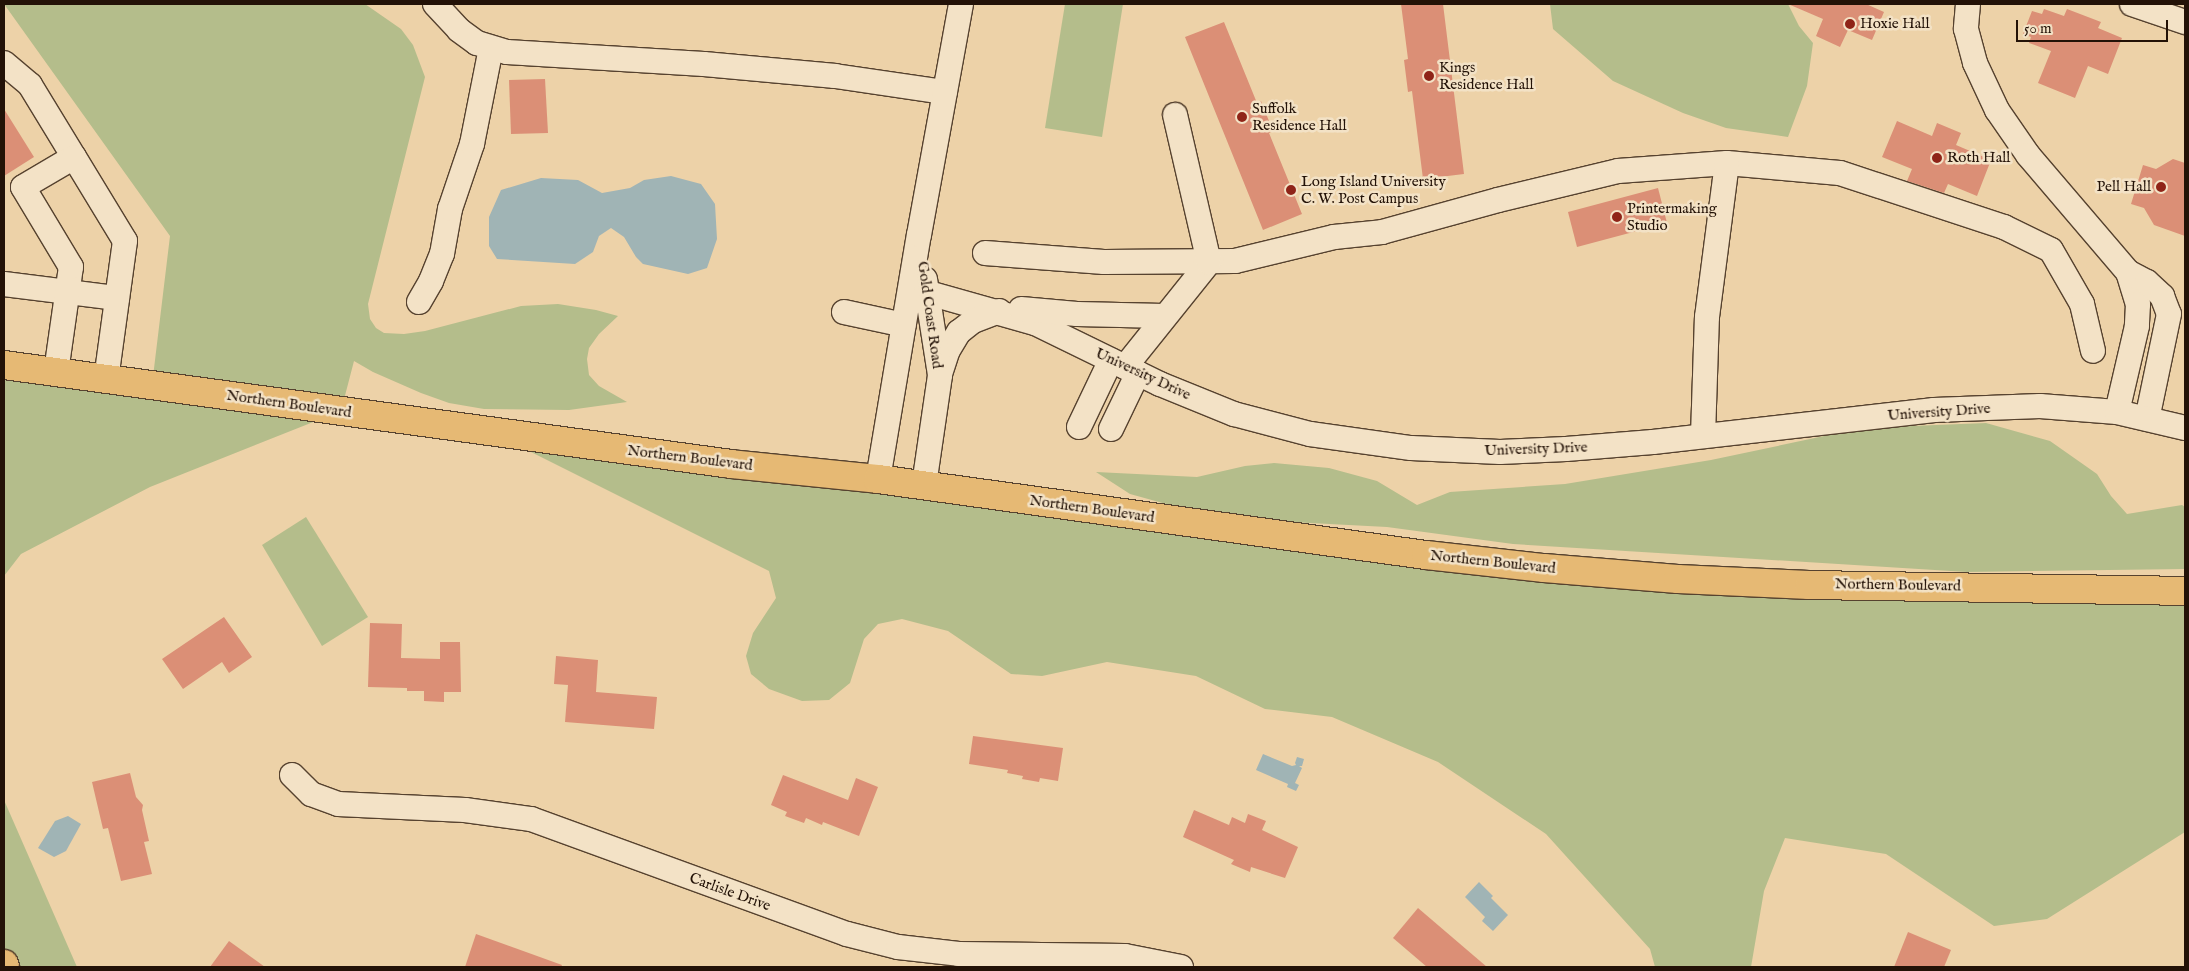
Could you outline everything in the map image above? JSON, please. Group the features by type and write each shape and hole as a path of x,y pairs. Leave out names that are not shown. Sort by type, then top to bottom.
{"main road":[{"name":"Northern Boulevard","path":"4,365 731,464 924,485 1426,556 1678,579 1809,585 2185,591"}],"street":[{"path":"435,4 459,30 477,43 507,52 704,64 835,76 945,92"},
{"name":"Gold Coast Road","path":"924,485 940,375 919,290 919,235 961,4"},
{"path":"1968,4 1966,29 1975,64 1997,110 2028,155 2128,272 2147,282 2162,296 2169,314 2147,419"},
{"path":"2132,4 2185,22"},
{"path":"419,302 431,281 442,254 450,209 472,144 491,48"},
{"path":"4,63 30,85 125,241 106,379"},
{"path":"1175,115 1208,262"},
{"path":"56,372 72,267 23,187 74,157"},
{"path":"1703,436 1707,317 1727,163"},
{"path":"986,253 1104,262 1236,262 1334,238 1382,232 1498,200 1618,171 1727,163 1840,173 2004,227 2043,246 2050,250 2082,304 2094,351"},
{"path":"1079,427 1208,262"},
{"path":"2117,412 2137,326 2138,304 2128,272"},
{"path":"4,284 117,298"},
{"name":"Gold Coast Road","path":"878,479 904,324 919,290"},
{"name":"University Drive","path":"919,290 990,308 1035,323 1125,367 1234,414 1310,434 1411,448 1519,451 1614,445 1934,410 2040,406 2117,412 2185,428"},
{"path":"940,375 948,350 958,332 990,308 1077,314 1164,316"},
{"path":"844,312 904,324"},
{"path":"1111,429 1125,367"},
{"name":"Carlisle Drive","path":"292,776 311,794 338,804 465,810 532,820 842,933 898,947 958,954 1125,956 1181,967"}],"green space":[{"path":"4,4 365,4 401,29 413,45 425,77 368,304 370,319 376,328 384,333 404,334 425,331 521,306 558,304 596,310 618,316 599,334 589,348 587,359 589,375 599,386 627,402 569,410 484,409 449,403 421,393 373,372 354,361 341,411 150,487 21,554 4,576 4,365 152,385 170,236"},
{"path":"1065,4 1123,4 1102,137 1045,128"},
{"path":"1550,4 1788,4 1799,26 1813,43 1807,86 1788,137 1726,128 1683,113 1613,81 1553,29"},
{"path":"1986,423 2050,441 2097,474 2111,496 2127,514 2182,505 2185,507 2185,569 1967,572 1513,544 1387,527 1291,522 1188,510 1130,494 1096,472 1197,477 1245,466 1274,463 1329,468 1377,481 1417,505 1450,492 1565,484 1711,460 1862,428"},
{"path":"489,431 1426,555 2185,591 2185,832 2047,919 1994,926 1886,854 1785,838 1764,891 1751,967 1655,967 1650,949 1546,834 1438,762 1332,717 1265,709 1196,676 1107,662 1042,676 1011,674 948,631 902,619 878,624 864,639 850,683 829,700 802,701 769,689 751,674 746,656 753,633 776,598 769,571"},
{"path":"306,517 368,617 322,646 262,545"},
{"path":"4,800 77,967 5,967"}],"shaded area":[{"path":"671,176 701,184 715,204 717,239 707,268 688,274 643,264 636,257 624,237 611,228 599,236 593,252 575,264 497,259 489,246 489,217 501,190 541,178 578,180 602,193 630,188 644,180"},
{"path":"1263,754 1292,766 1296,765 1297,757 1304,759 1302,766 1299,766 1302,768 1295,783 1299,785 1296,791 1287,787 1288,784 1256,770"},
{"path":"68,816 81,824 66,851 54,857 38,848 55,821"},
{"path":"1479,882 1493,896 1491,898 1508,915 1493,931 1482,921 1485,917 1465,897"}],"building":[{"name":"Kings Residence Hall","path":"1401,4 1443,4 1464,174 1423,179 1412,91 1408,92 1404,60 1408,59"},
{"name":"Hoxie Hall","path":"1788,4 1866,4 1884,12 1872,40 1848,30 1840,47 1816,36 1823,19"},
{"path":"2044,9 2064,16 2067,9 2101,22 2098,28 2122,38 2108,74 2088,66 2075,98 2038,83 2051,51 2029,43 2031,37 2023,34 2032,11 2042,14"},
{"name":"Suffolk Residence Hall","path":"1224,22 1257,103 1261,101 1273,131 1269,133 1302,214 1263,230 1185,37"},
{"path":"545,79 548,133 511,134 509,80"},
{"path":"4,109 34,157 4,176"},
{"name":"Roth Hall","path":"1897,121 1932,136 1937,123 1961,133 1956,145 1991,160 1977,196 1948,184 1944,193 1907,181 1912,169 1882,157"},
{"name":"Pell Hall","path":"2173,159 2185,163 2185,236 2154,225 2144,208 2131,204 2143,165 2156,169"},
{"name":"Printermaking Studio","path":"1658,188 1667,223 1577,247 1568,212"},
{"path":"224,617 252,657 229,673 222,662 183,689 162,659"},
{"path":"370,623 402,624 401,658 440,659 440,642 460,642 461,692 444,692 444,702 424,701 424,691 407,691 407,688 368,687"},
{"path":"556,656 598,660 596,692 657,697 654,729 565,722 568,685 554,684"},
{"path":"973,736 1063,748 1058,781 1040,778 1039,782 1022,779 1023,776 1007,773 1008,770 969,764"},
{"path":"130,773 136,797 143,805 142,810 149,841 144,842 152,874 121,881 108,828 103,829 92,782"},
{"path":"783,775 848,800 856,778 878,787 859,836 823,822 822,825 806,818 804,823 785,816 787,812 771,805"},
{"path":"1194,810 1229,825 1232,817 1245,823 1248,814 1266,821 1262,830 1298,847 1285,878 1251,867 1250,872 1231,864 1234,860 1183,837"},
{"path":"1418,908 1487,967 1427,967 1393,938"},
{"path":"1908,932 1951,950 1944,967 1894,967"},
{"path":"476,934 562,965 561,967 465,967"},
{"path":"229,941 265,967 210,967"}],"place":[{"name":"Hoxie Hall","path":"1850,24"},
{"name":"Kings Residence Hall","path":"1429,76"},
{"name":"Suffolk Residence Hall","path":"1242,117"},
{"name":"Roth Hall","path":"1937,158"},
{"name":"Pell Hall","path":"2161,187"},
{"name":"Long Island University C. W. Post Campus","path":"1291,190"},
{"name":"Printermaking Studio","path":"1617,217"}]}
